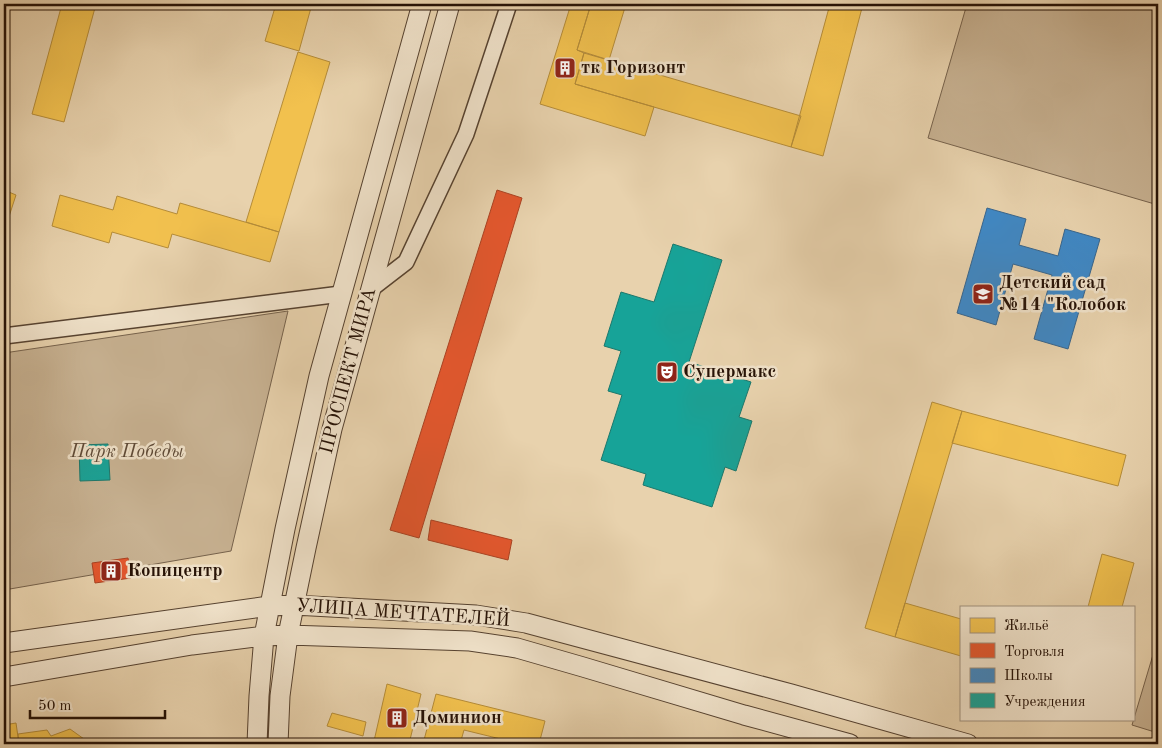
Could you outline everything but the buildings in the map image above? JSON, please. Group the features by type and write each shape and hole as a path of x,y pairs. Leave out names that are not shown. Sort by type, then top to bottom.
{"street":[{"name":"ПРОСПЕКТ МИРА","path":"257,744 264,636 269,606 319,376 422,4"},
{"name":"ПРОСПЕКТ МИРА","path":"278,744 280,696 288,635 332,429 450,4"},
{"path":"371,289 406,262 466,134 509,4"},
{"path":"4,336 341,294"},
{"name":"УЛИЦА МЕЧТАТЕЛЕЙ","path":"4,644 269,606 294,605 476,615 526,623 968,744"},
{"name":"УЛИЦА МЕЧТАТЕЛЕЙ","path":"4,677 192,645 264,636 288,635 470,641 516,648 584,666 744,715 850,744"}],"green space":[{"path":"967,4 1158,4 1158,205 928,138"},
{"name":"Парк Победы","path":"288,311 231,551 4,590 4,353"},
{"path":"1158,638 1158,733 1132,725"}],"place":[{"name":"тк Горизонт","path":"565,68"},
{"name":"Детский сад №14 \"Колобок","path":"983,294"},
{"name":"Супермакс","path":"667,372"},
{"name":"Копицентр","path":"111,571"},
{"name":"Доминион","path":"397,718"}]}
